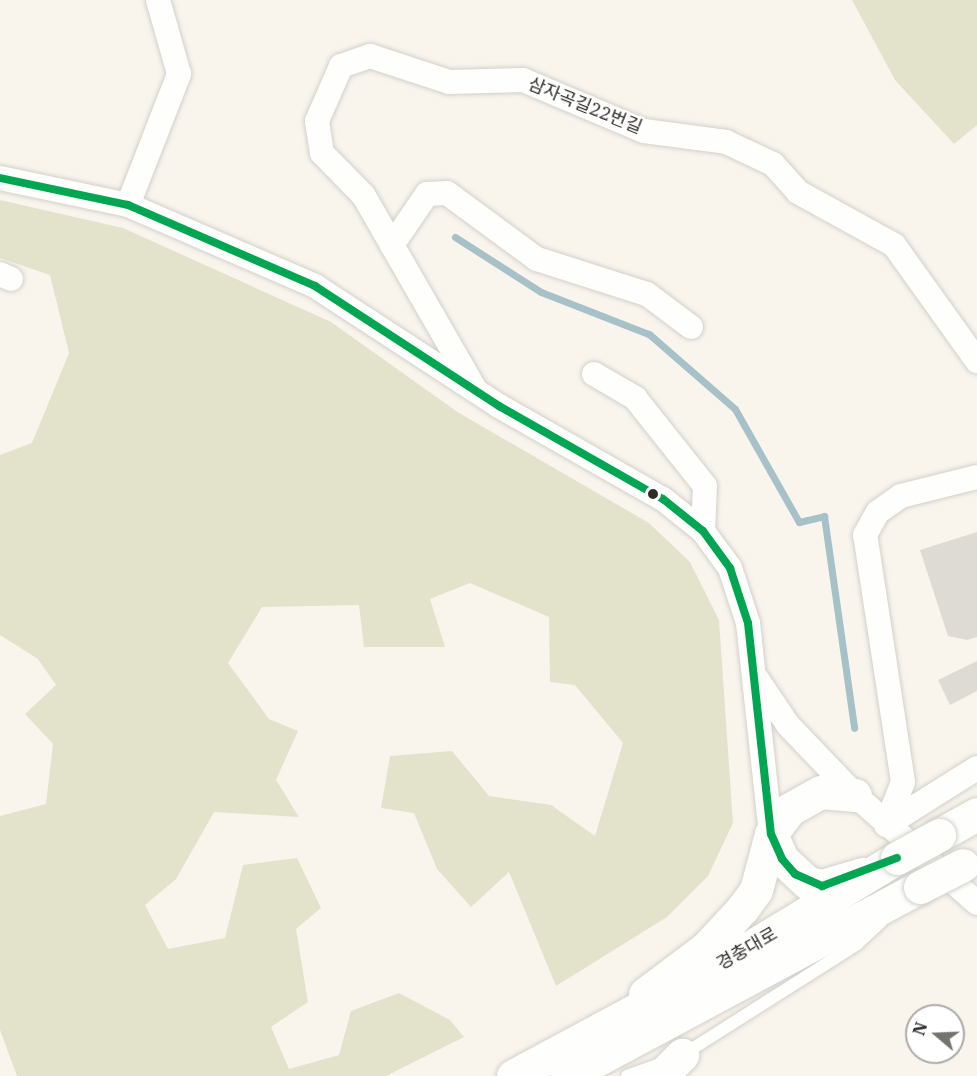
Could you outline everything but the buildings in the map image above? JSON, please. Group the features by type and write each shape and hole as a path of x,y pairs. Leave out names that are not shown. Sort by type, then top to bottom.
{"main road":[{"path":"590,1035 727,928 756,890 771,834 804,799 821,792 855,795"},
{"name":"경충대로","path":"513,1076 734,957 897,858 977,814"},
{"path":"771,834 795,874 822,886 897,858"},
{"name":"경충대로","path":"567,1076 970,861"}],"street":[{"path":"128,205 178,74 158,0"},
{"name":"삼자곡길22번길","path":"476,391 364,196 322,153 317,121 341,66 370,56 449,82 523,80 644,131 726,142 773,164 798,192 894,245 977,361"},
{"path":"0,178 128,205 315,286 476,391 663,499 703,531 730,568 748,623 756,677 771,834"},
{"path":"392,245 427,194 447,193 537,259 646,294 691,327"},
{"path":"594,374 635,398 705,486 703,531"},
{"path":"886,825 903,782 865,535 878,512 901,496 977,477"},
{"path":"756,677 788,725 855,795 886,825 977,903"},
{"path":"886,825 977,768"}],"lane":[{"path":"627,1076 671,1066 857,944 920,887"}],"green space":[{"path":"852,0 977,0 977,125 954,144 895,80"},
{"path":"0,200 123,228 331,322 459,413 649,523 690,562 719,620 733,823 708,876 667,917 556,986 509,872 471,907 437,869 414,813 381,808 390,756 452,751 489,796 551,805 595,836 623,743 575,685 550,682 549,617 470,583 430,599 445,647 364,647 359,605 262,607 228,663 269,719 298,731 276,780 299,817 214,812 176,879 145,905 168,949 225,938 243,865 297,858 321,908 296,929 308,1002 271,1027 289,1069 339,1055 351,1011 399,993 450,1020 464,1037 386,1076 17,1076 0,1030 0,816 46,804 53,744 25,714 56,685 38,659 0,635 0,455 32,443 69,353 50,275 0,258"}],"waterway":[{"path":"455,237 541,292 649,334 735,409 799,522 824,516 854,728"}],"transit line":[{"path":"0,178 128,205 315,286 499,406 663,499 703,531 730,568 748,623 771,834 782,859 795,874 822,886 897,858"}]}
